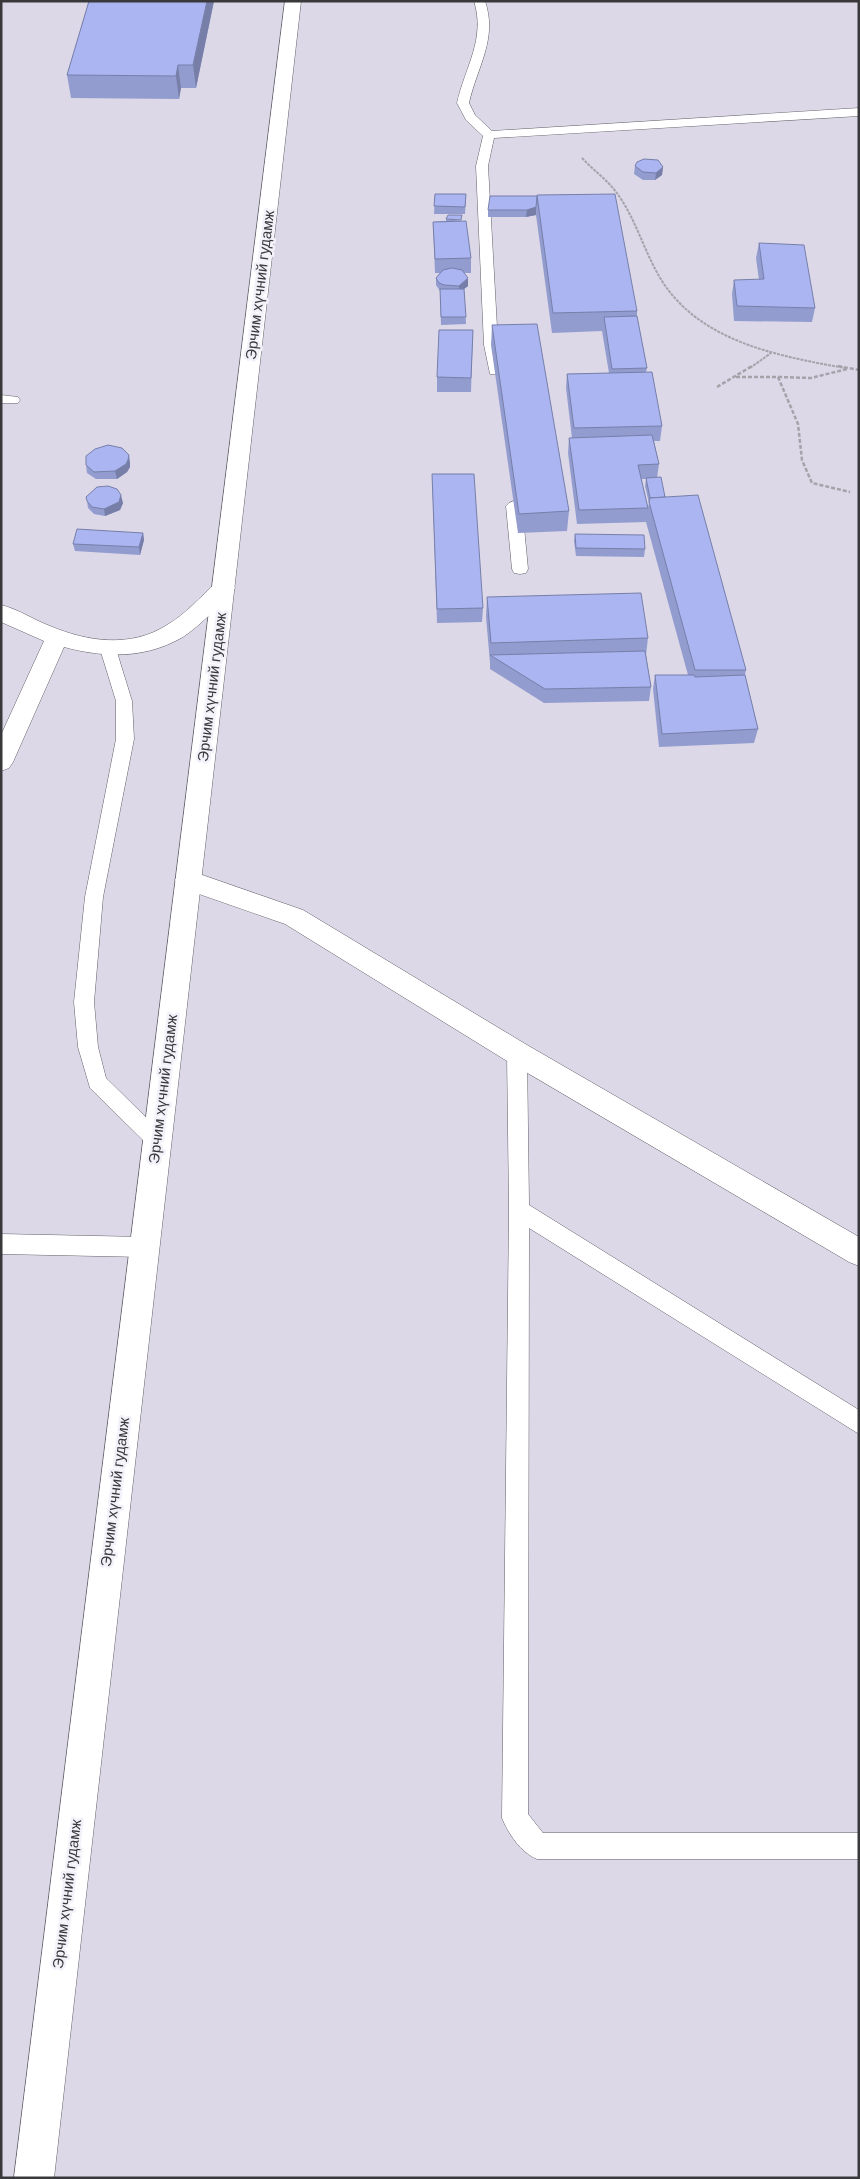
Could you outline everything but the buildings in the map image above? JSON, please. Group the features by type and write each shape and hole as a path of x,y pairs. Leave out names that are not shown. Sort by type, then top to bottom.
{"main road":[{"name":"Эрчим хүчний гудамж","path":"34,2178 293,1"},
{"path":"1,612 27,626 80,645 108,649 128,647 150,642 174,631 224,588"},
{"path":"1,762 57,638"},
{"path":"188,880 294,917 517,1053 859,1252"}],"lane":[{"path":"479,1 485,19 483,40 463,104 465,111 490,135 859,112"},
{"path":"490,135 482,166 491,345 497,383"},
{"path":"513,496 520,569"},
{"path":"108,649 124,702 125,739 94,897 84,1002 88,1048 97,1082 157,1141"},
{"path":"517,1053 520,1210 515,1818 537,1846 859,1846"},
{"path":"520,1210 859,1423"},
{"path":"1,1244 144,1247"}],"path":[{"path":"580,156 620,197 664,285 696,320 731,338 771,353 859,370"},
{"path":"717,387 736,377 771,353"},
{"path":"736,377 811,378 849,368"},
{"path":"778,377 798,424 802,460 812,483 850,492"}],"shaded area":[{"path":"1,1 859,1 859,2178 1,2178"}]}
